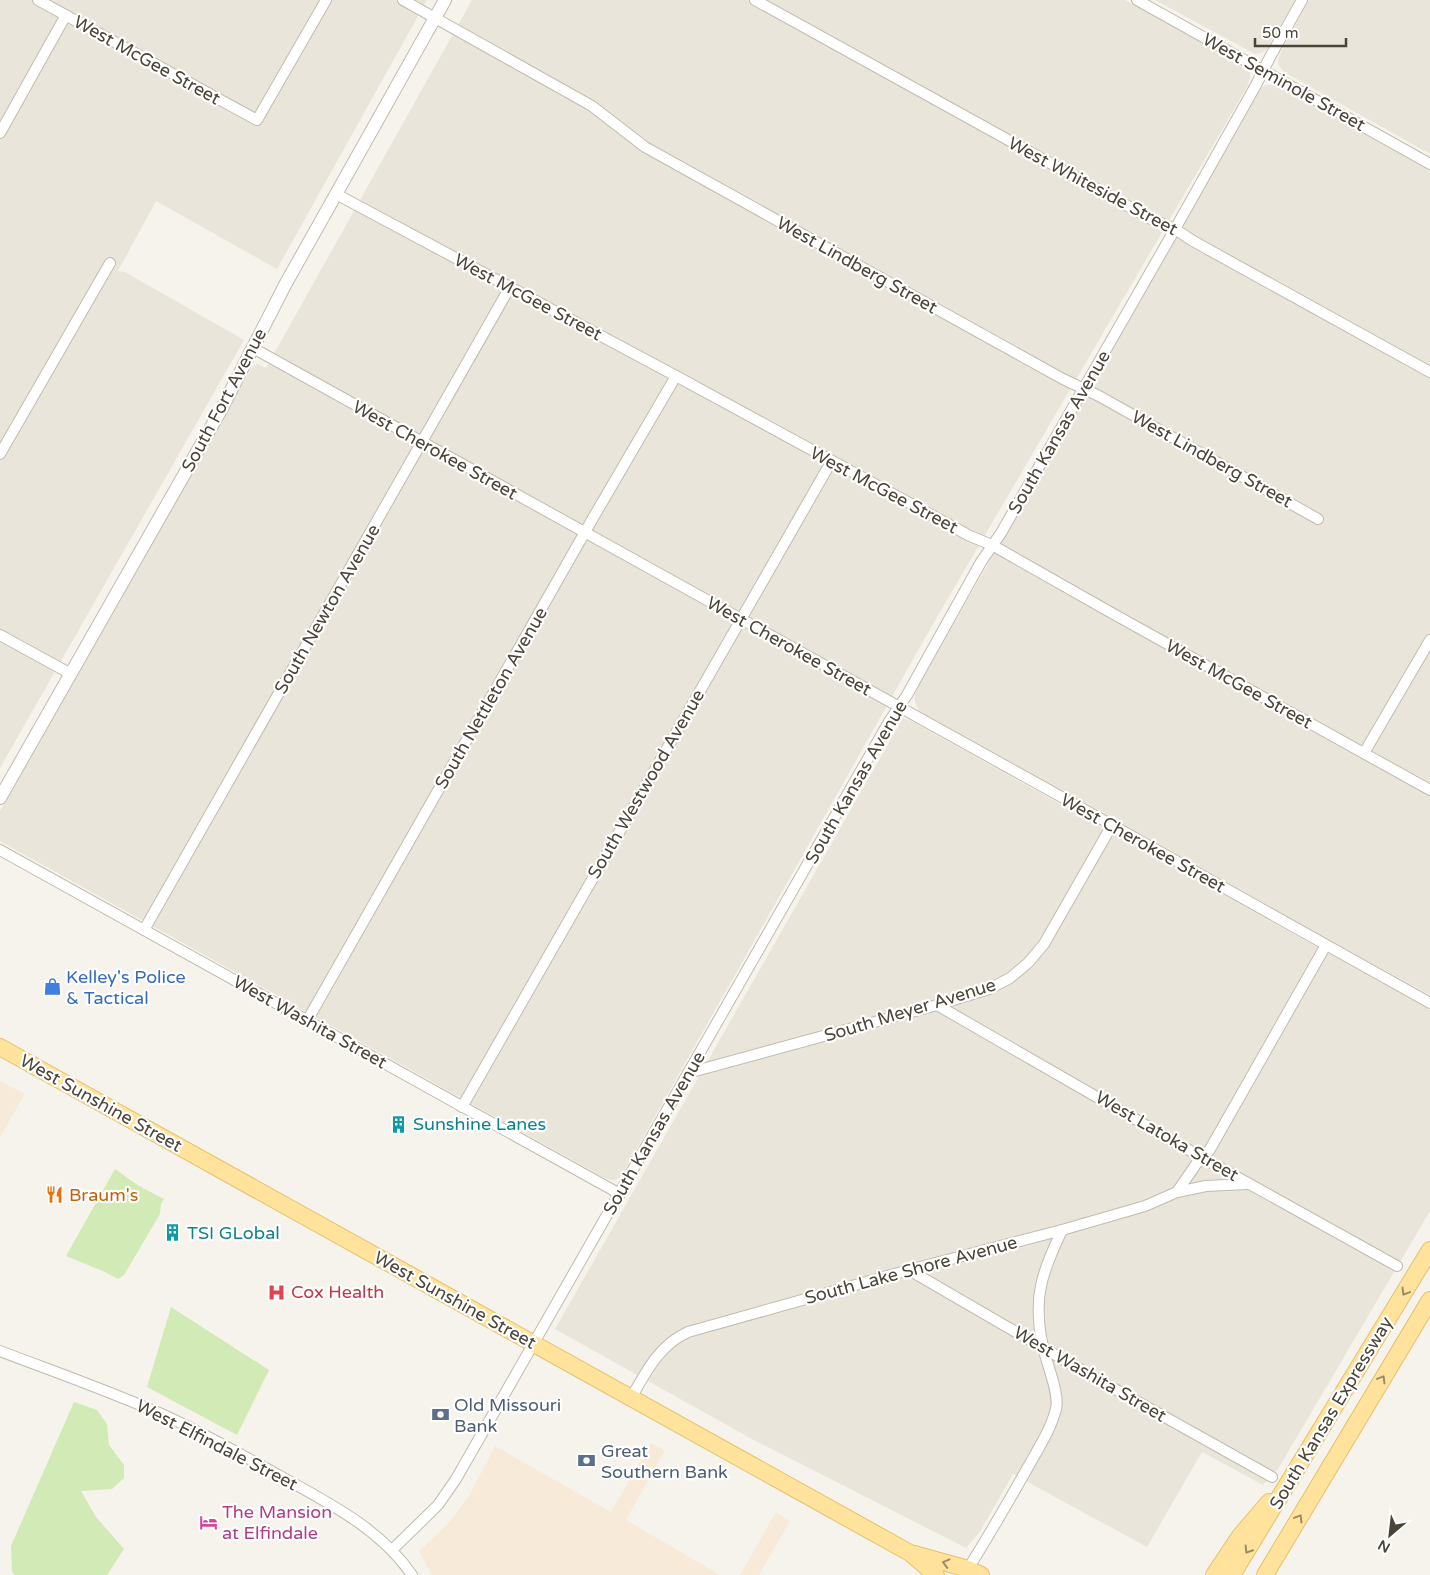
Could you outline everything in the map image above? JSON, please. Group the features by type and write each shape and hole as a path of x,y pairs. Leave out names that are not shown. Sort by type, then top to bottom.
{"main road":[{"name":"West Sunshine Street","path":"0,1047 910,1553 936,1575"},
{"name":"South Kansas Expressway","path":"1232,1575 1430,1250"},
{"name":"South Kansas Expressway","path":"1265,1575 1430,1300"},
{"path":"1214,1575 1255,1517 1292,1479"},
{"name":"West Sunshine Street","path":"910,1553 975,1572"}],"street":[{"name":"West McGee Street","path":"38,0 257,120 326,0"},
{"name":"West Lindberg Street","path":"403,0 592,106 645,147 1318,519"},
{"name":"South Fort Avenue","path":"0,798 222,408 285,285 445,0"},
{"name":"West Whiteside Street","path":"756,0 1153,220 1175,229 1430,372"},
{"name":"West Seminole Street","path":"1137,0 1430,164"},
{"name":"South Kansas Avenue","path":"392,1550 428,1515 446,1494 992,545 1001,533 1175,229 1302,0"},
{"path":"0,133 66,15"},
{"name":"West McGee Street","path":"336,194 676,376 831,462 970,536 992,545 1430,790"},
{"path":"0,454 110,264"},
{"name":"South Newton Avenue","path":"144,930 510,287"},
{"name":"West Cherokee Street","path":"253,348 1112,825 1430,1004"},
{"name":"South Nettleton Avenue","path":"307,1021 676,376"},
{"name":"South Westwood Avenue","path":"462,1107 831,462"},
{"path":"0,635 71,674"},
{"path":"1364,753 1430,640"},
{"name":"South Meyer Avenue","path":"688,1073 937,1005 989,988 1010,978 1028,963 1051,934 1112,825"},
{"name":"West Washita Street","path":"0,850 620,1194"},
{"path":"1177,1192 1201,1157 1209,1151 1326,945"},
{"name":"West Latoka Street","path":"937,1005 1201,1157 1397,1266"},
{"name":"South Lake Shore Avenue","path":"631,1398 656,1358 667,1345 680,1335 910,1270 1062,1230 1145,1206 1177,1192 1206,1186 1250,1184"},
{"path":"975,1572 995,1525 1040,1445 1057,1408 1052,1377 1043,1347 1039,1313 1040,1284 1046,1265 1062,1230"},
{"name":"West Washita Street","path":"910,1270 1097,1379 1272,1477"},
{"name":"West Elfindale Street","path":"0,1351 145,1407 214,1440 336,1508 359,1523 392,1550 412,1575"}],"shaded area":[{"path":"0,0 427,0 277,269 156,201 118,271 125,272 244,340 0,768"},
{"path":"472,0 1125,0 1242,65 1250,72 1247,87 933,624 622,1175 616,1180 603,1177 0,841 0,811 17,780 252,367 257,364 266,368"},
{"path":"1155,0 1295,0 1266,50 1255,54"},
{"path":"1309,0 1430,0 1430,154 1284,72 1279,66 1278,60 1281,52"},
{"path":"1265,85 1278,86 1430,171 1430,995 927,716 919,711 914,698 917,688 1259,90"},
{"path":"903,718 1430,1010 1430,1211 1278,1469 1263,1485 1202,1452 1147,1547 1013,1474 979,1533 966,1548 750,1438 555,1329"},
{"path":"0,1081 25,1094 0,1137"},
{"path":"651,1443 665,1450 626,1520 720,1575 432,1575 419,1551 449,1523 470,1494 495,1446 611,1512"},
{"path":"776,1512 790,1521 759,1575 740,1575"}],"green space":[{"path":"115,1169 139,1186 164,1199 161,1204 160,1214 124,1275 118,1279 66,1256"},
{"path":"171,1307 269,1370 237,1435 147,1387"},
{"path":"74,1402 97,1410 107,1424 109,1445 124,1465 124,1478 112,1489 81,1491 96,1517 124,1549 107,1575 15,1575 12,1572 11,1546"}],"place":[{"name":"Kelley's Police & Tactical","path":"52,987"},
{"name":"Sunshine Lanes","path":"399,1124"},
{"name":"Braum's","path":"55,1195"},
{"name":"TSI GLobal","path":"173,1233"},
{"name":"Cox Health","path":"277,1292"},
{"name":"Old Missouri Bank","path":"440,1415"},
{"name":"Great Southern Bank","path":"587,1461"},
{"name":"The Mansion at Elfindale","path":"208,1522"}]}
